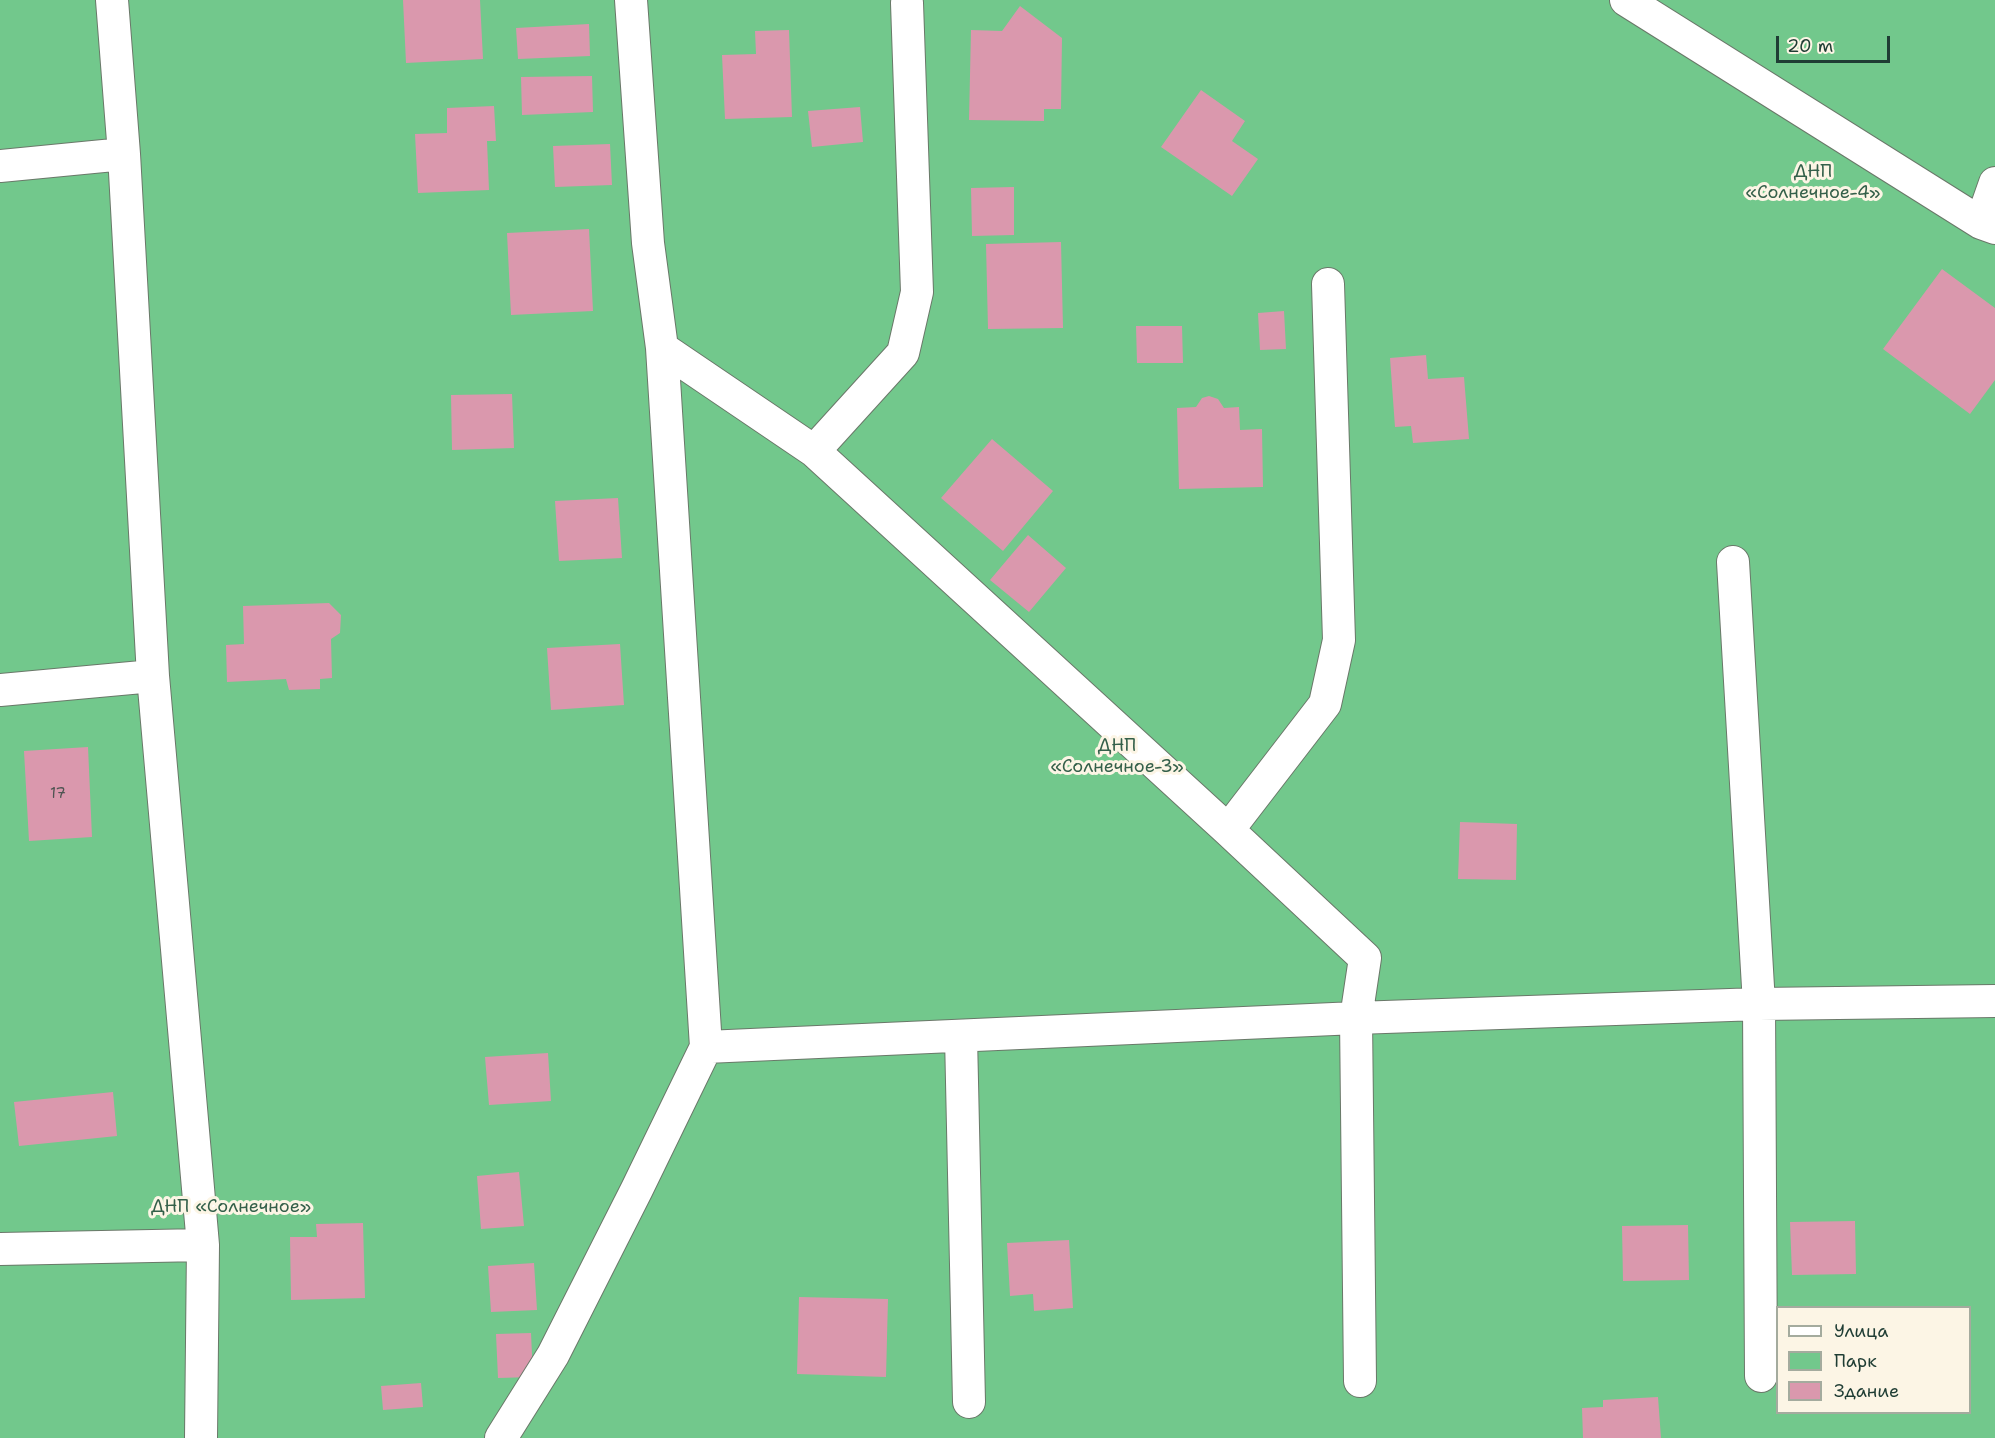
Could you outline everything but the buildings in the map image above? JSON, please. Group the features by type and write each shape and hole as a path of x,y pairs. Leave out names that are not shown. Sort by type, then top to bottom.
{"street":[{"path":"112,0 124,154 153,676 203,1245 201,1438"},
{"path":"501,1438 553,1355 706,1047 662,348 648,243 631,0"},
{"path":"1626,0 1988,225 1995,183"},
{"path":"814,451 903,353 917,292 907,3"},
{"path":"0,166 124,154"},
{"path":"1228,830 1324,704 1339,640 1328,284"},
{"path":"662,348 814,451 1365,958 1356,1018 1360,1381"},
{"path":"1733,562 1759,1004 1761,1376"},
{"path":"0,690 153,676"},
{"path":"706,1047 1356,1018 1759,1004 1995,1001"},
{"path":"961,1036 969,1402"},
{"path":"0,1249 203,1245"}],"green space":[{"name":"ДНП «Солнечное-3»","path":"0,0 1995,0 1995,1438 0,1438"}],"park label":[{"name":"ДНП «Солнечное-4»","path":"1813,182"},
{"name":"ДНП «Солнечное»","path":"231,1207"}]}
